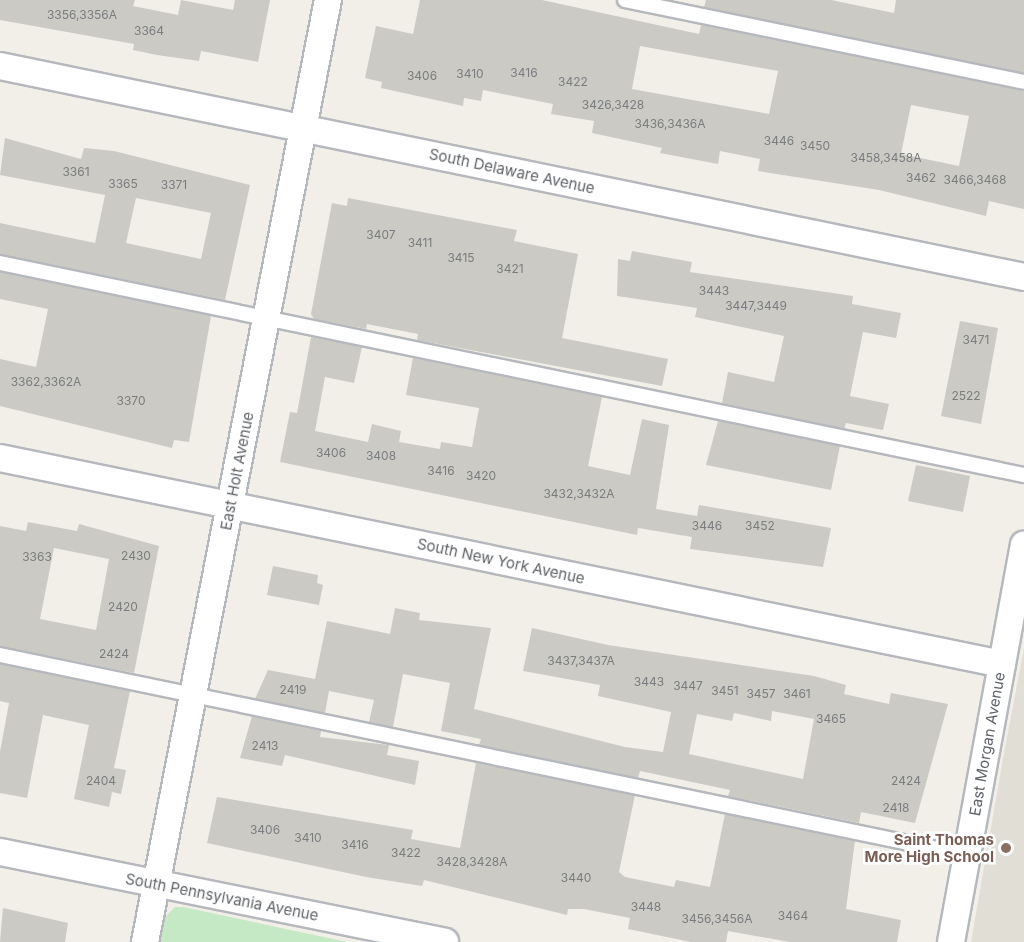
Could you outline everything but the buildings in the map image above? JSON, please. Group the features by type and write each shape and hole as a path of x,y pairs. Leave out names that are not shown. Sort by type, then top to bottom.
{"street":[{"name":"East Holt Avenue","path":"145,942 328,0"},
{"name":"South Delaware Avenue","path":"0,66 1024,277"},
{"name":"South New York Avenue","path":"0,458 1002,664"},
{"name":"East Morgan Avenue","path":"951,942 1024,545"},
{"name":"South Pennsylvania Avenue","path":"0,852 445,942"}],"lane":[{"path":"625,0 1024,82"},
{"path":"0,263 1024,475"},
{"path":"0,655 967,855"}],"shaded area":[{"name":"Saint Thomas More High School","path":"1024,648 1024,942 971,942 1004,753"}],"green space":[{"path":"175,907 347,942 160,942 165,917"}],"place":[{"name":"Saint Thomas More High School","path":"1006,848"}]}
